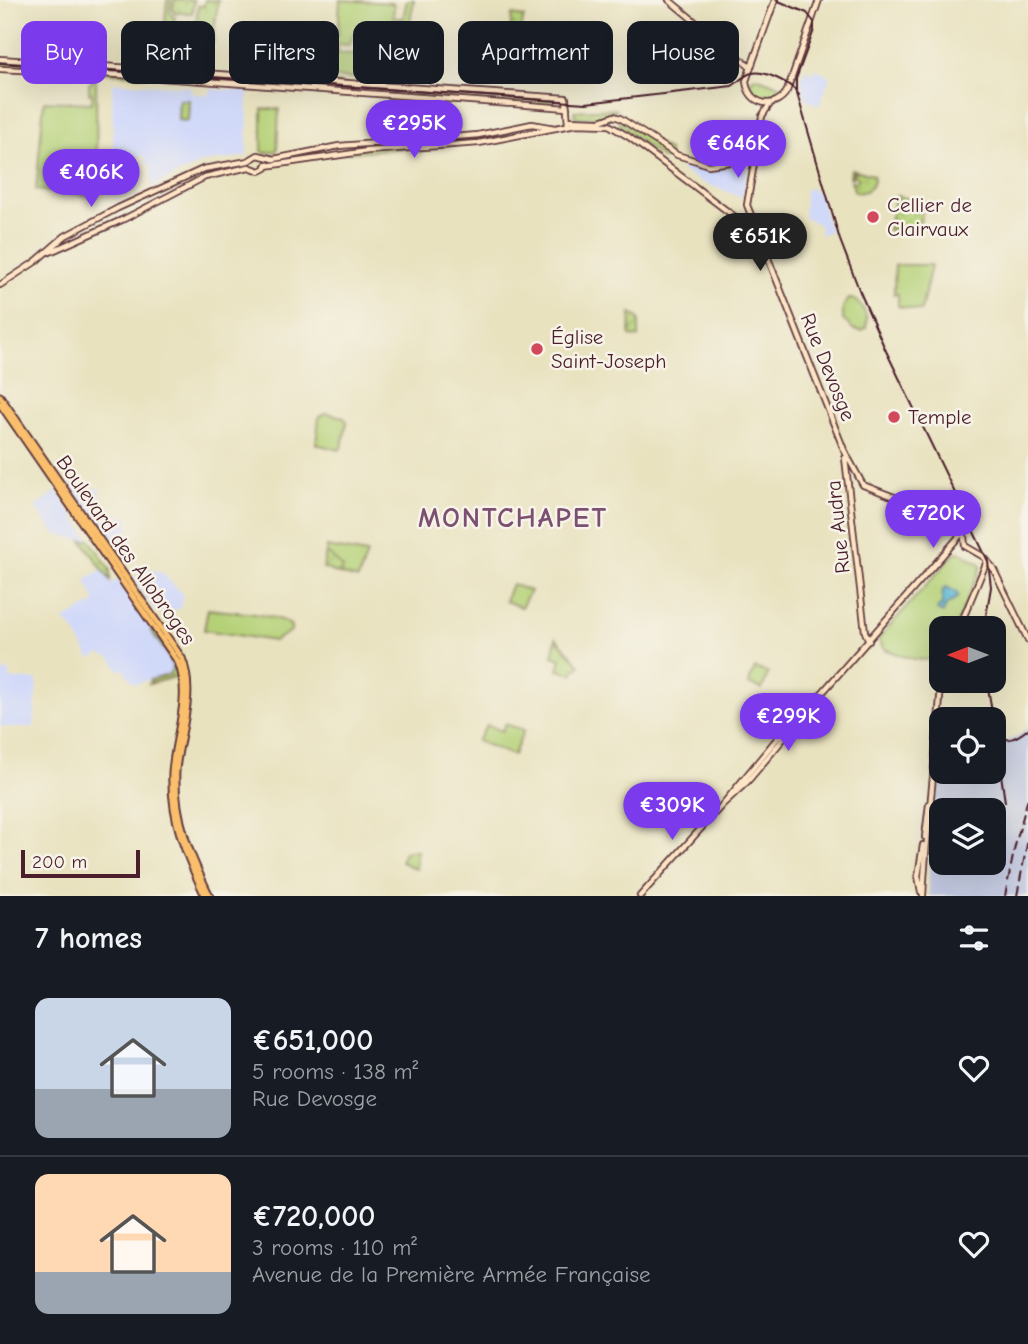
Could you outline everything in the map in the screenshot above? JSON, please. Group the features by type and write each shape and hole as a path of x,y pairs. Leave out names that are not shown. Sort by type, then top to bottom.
{"main road":[{"path":"669,0 750,68"},
{"path":"762,116 770,104 788,92 819,0"},
{"path":"762,116 757,101 747,87 750,68 773,1"},
{"path":"0,59 566,98 568,122"},
{"path":"0,69 134,76 566,108"},
{"path":"757,101 770,104"},
{"name":"Rue Devosge","path":"762,116 747,205 844,450 860,483"},
{"path":"609,125 611,118"},
{"path":"596,122 620,118 677,155 697,162 708,164 754,159"},
{"path":"47,253 124,219 205,177 253,167 260,171 266,166 368,151 479,143 555,128 568,122 593,119 629,137 759,236"},
{"path":"0,285 47,253 65,236 194,173 220,165 252,160 258,155 274,159 349,145 478,135 532,124 555,128"},
{"path":"264,157 266,166"},
{"path":"252,160 253,167"},
{"name":"Boulevard des Allobroges","path":"0,396 182,658 187,675 188,695 177,763 178,811 188,848 210,896"},
{"name":"Boulevard des Allobroges","path":"0,404 178,662 184,691 172,771 173,812 183,850 205,896"},
{"name":"Rue Audra","path":"844,450 865,632 869,641"},
{"path":"849,486 853,482 860,483 869,489 961,523 965,546"},
{"path":"723,804 748,781 794,724 963,531"},
{"path":"954,544 965,546 993,568 1028,640"},
{"path":"964,616 987,561"},
{"path":"923,896 940,693"},
{"path":"640,896 794,724"},
{"path":"748,781 749,775 782,735"}],"shaded area":[{"path":"806,67 810,73 814,73 816,68 830,77 819,106 806,99 801,81"},
{"path":"112,82 191,87 191,93 209,95 211,89 248,91 247,156 202,163 152,187 150,164 146,164 145,156 113,159"},
{"path":"684,161 711,169 746,164 748,166 743,195 741,197 699,181 681,170"},
{"path":"813,188 814,192 818,191 830,232 820,234 820,225 804,218 805,190"},
{"path":"66,484 100,489 98,514 129,517 127,560 120,561"},
{"path":"56,491 90,540 55,534 35,507"},
{"path":"102,569 112,583 121,578 171,650 182,674 149,684 149,680 134,684 111,658 99,654 92,659 89,657 73,629 63,620 96,602 86,580"},
{"path":"153,570 163,573 183,595 181,607 170,613 155,611 135,582 135,577"},
{"path":"10,671 10,679 37,680 34,727 0,727 0,672"},
{"path":"1028,728 1028,896 929,896 929,875 1006,875 1006,798 934,798 936,784 1006,784 1006,741"}],"green space":[{"path":"167,0 171,0 170,12 174,21 165,21"},
{"path":"174,0 194,0 192,13 175,13"},
{"path":"205,0 218,0 215,26 215,21 196,21 198,6 204,6"},
{"path":"340,0 392,3 393,17 403,19 407,0 414,0 410,21 353,21 350,45 339,44"},
{"path":"512,15 524,17 523,21 511,21"},
{"path":"339,53 353,54 353,79 339,78"},
{"path":"4,61 21,62 21,68 4,67"},
{"path":"107,69 121,69 121,74 107,73"},
{"path":"756,77 780,86 780,95 771,100 758,97 750,85"},
{"path":"89,84 96,84 97,197 36,190 44,101 92,103 92,93 89,93"},
{"path":"303,84 339,84 346,84 346,90 303,87"},
{"path":"377,86 433,90 432,96 376,92"},
{"path":"435,90 492,94 491,101 434,97"},
{"path":"494,94 554,99 553,105 493,101"},
{"path":"179,100 189,100 188,121 178,120"},
{"path":"262,109 279,109 277,151 262,151"},
{"path":"616,109 612,113 597,117 575,117 574,111"},
{"path":"621,121 669,151 669,157 663,159 619,125"},
{"path":"458,138 458,143 344,153 344,147"},
{"path":"851,169 873,175 874,180 867,190 855,192 851,181 856,182 859,178 853,175 855,171 852,172 852,178 850,177"},
{"path":"896,196 924,202 919,226 888,230"},
{"path":"895,265 931,265 921,311 898,306 898,294 894,294"},
{"path":"849,299 857,302 865,314 867,324 861,331 853,329 843,319 843,307"},
{"path":"631,313 639,319 639,337 630,336"},
{"path":"326,413 343,417 347,422 339,450 316,444 319,417"},
{"path":"82,540 90,540 110,569 110,580"},
{"path":"327,547 367,554 358,579 339,574 343,568 326,552"},
{"path":"326,552 343,568 339,574 323,568"},
{"path":"960,552 981,567 960,616 929,616 929,659 906,657 884,649 878,639 955,553"},
{"path":"512,584 530,591 521,607 505,601"},
{"path":"208,609 276,618 291,626 291,631 274,641 204,630"},
{"path":"153,629 168,651 178,676 149,684 150,680 169,675 173,668 151,631"},
{"path":"556,638 580,665 578,669 575,668 573,674 558,670 561,659 552,656"},
{"path":"755,668 768,673 762,689 748,684"},
{"path":"505,724 524,730 514,754 477,741 487,725 502,731"},
{"path":"417,850 416,869 401,862 404,852"}],"water":[{"path":"947,587 957,593 958,597 946,606 943,613 937,610 942,603 943,589"}],"tram line":[{"path":"776,0 807,13 814,22 814,30 796,79 796,90 840,240 860,292 988,561 991,587 986,616"},
{"path":"0,63 586,103 732,86 747,75 758,73 778,79 791,86 799,95"},
{"path":"989,693 991,707"},
{"path":"1006,739 1019,736 1028,729"},
{"path":"1002,784 1004,798"}],"railway":[{"path":"1005,896 1028,798"},
{"path":"1017,896 1028,839"}],"place":[{"name":"Cellier de Clairvaux","path":"873,217"},
{"name":"Église Saint-Joseph","path":"537,349"},
{"name":"Temple","path":"894,417"}],"district":[{"name":"MONTCHAPET","path":"513,518"}]}
